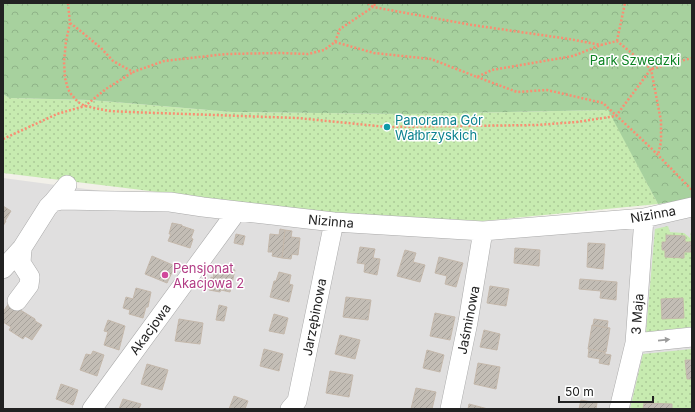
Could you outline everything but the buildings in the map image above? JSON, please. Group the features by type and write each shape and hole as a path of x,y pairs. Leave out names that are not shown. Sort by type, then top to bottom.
{"street":[{"path":"3,269 22,248 48,207 67,185"},
{"name":"Nizinna","path":"53,202 61,200 170,202 334,222 483,231 644,218 692,207"},
{"name":"Akacjowa","path":"92,409 236,211"},
{"name":"3 Maja","path":"619,409 635,343 644,218"},
{"name":"Jarzębinowa","path":"290,409 297,401 334,222"},
{"name":"Jaśminowa","path":"450,409 468,322 483,231"},
{"path":"17,301 29,284 30,277 21,263 22,248"},
{"path":"635,343 692,337"}],"path":[{"path":"68,3 70,23 66,41 64,62 65,78 68,89 78,102 85,106 109,111 298,118 387,127 537,125 577,122 616,116 651,69 692,58"},
{"path":"368,3 373,7 472,25 601,45"},
{"path":"3,139 57,114 85,106 106,89 133,72 164,61 226,54 308,54 324,50 335,42 340,29 373,7 376,3"},
{"path":"617,40 625,3"},
{"path":"70,23 101,48 114,61 133,72"},
{"path":"477,77 492,70 573,56 617,40"},
{"path":"617,40 651,69 661,121 661,142 658,155"},
{"path":"335,42 374,53 431,59 517,92 547,90 603,103 658,155 692,190"}],"shaded area":[{"path":"3,178 342,223 484,228 630,211 692,202 692,409 3,409"}],"green space":[{"name":"Park Szwedzki","path":"3,3 692,3 692,199 658,204 608,110 406,114 232,112 90,100 9,98 3,94"},
{"path":"3,94 9,98 90,100 232,112 406,114 609,110 658,204 483,221 347,215 3,173"},
{"path":"692,223 692,327 646,332 655,229 668,226 670,232 684,233 690,238"},
{"path":"692,349 692,409 630,409 643,354"}],"place":[{"name":"Panorama Gór Wałbrzyskich","path":"387,127"},
{"name":"Pensjonat Akacjowa 2","path":"165,275"}]}
